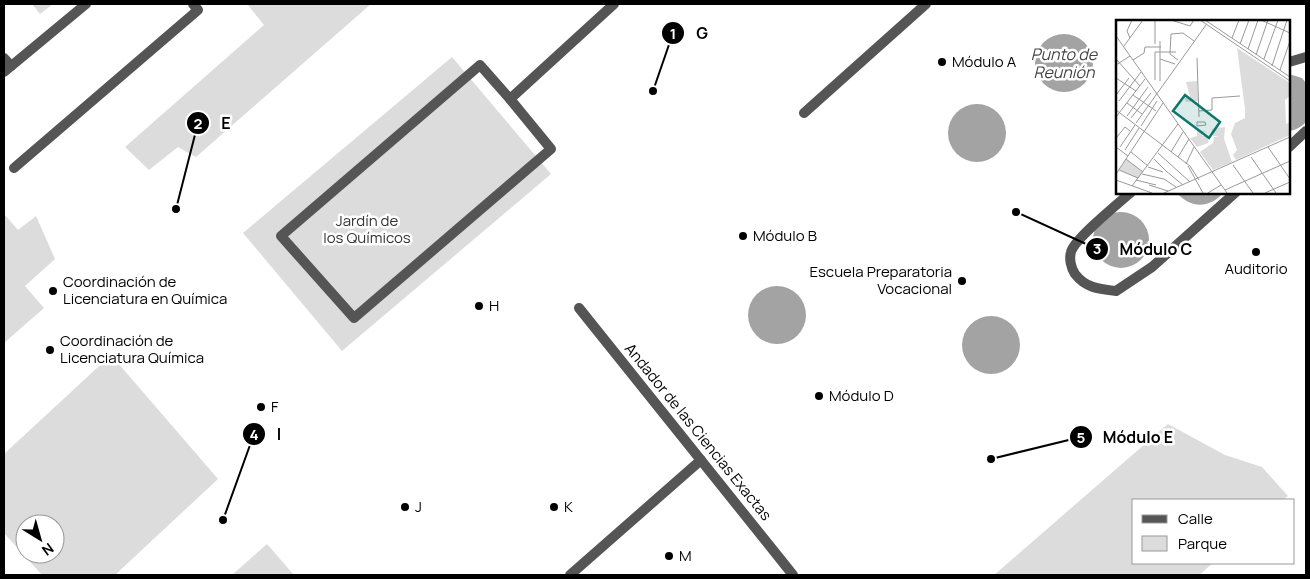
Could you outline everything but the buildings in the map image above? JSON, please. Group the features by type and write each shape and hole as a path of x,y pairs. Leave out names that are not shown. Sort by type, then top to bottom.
{"street":[{"path":"4,58 7,69 86,4"},
{"path":"14,168 198,10 193,4"},
{"path":"510,99 614,4"},
{"path":"804,113 926,4"},
{"path":"1290,62 1306,57"},
{"path":"480,64 510,99 551,149 354,318 281,236 480,64"},
{"path":"1290,146 1306,131"},
{"path":"1129,194 1082,236 1071,250 1071,268 1081,282 1096,289 1116,291 1152,267 1234,194"},
{"name":"Andador de las Ciencias Exactas","path":"579,308 794,575"},
{"path":"570,575 701,460"}],"green space":[{"path":"32,4 53,4 40,14"},
{"path":"247,4 371,4 196,157 178,147 149,170 125,147 264,25"},
{"name":"Jardín de los Químicos","path":"452,57 551,174 342,351 243,233"},
{"path":"4,214 18,230 36,216 55,259 25,286 44,308 4,343"},
{"path":"111,355 218,479 115,575 42,575 32,564 65,564 65,514 15,514 15,545 4,533 4,454"},
{"path":"1168,424 1225,455 1262,467 1288,496 1284,499 1132,499 1132,564 1212,564 1199,575 994,575"},
{"path":"267,544 294,575 232,575"}],"water":[{"name":"Punto de Reunión","path":"1064,34 1080,39 1088,47 1093,63 1088,79 1080,87 1064,92 1048,87 1040,79 1035,63 1040,47 1048,39"},
{"path":"1290,74 1302,78 1306,83 1306,122 1290,131"},
{"path":"977,104 993,109 1001,117 1006,133 1001,149 993,157 977,162 961,157 953,149 948,133 953,117 961,109"},
{"path":"1178,194 1222,194 1212,202 1200,205 1188,202"},
{"path":"1115,212 1127,212 1137,216 1145,224 1149,240 1145,256 1137,264 1127,268 1115,268 1105,264 1097,256 1093,246 1093,234 1097,224 1105,216"},
{"path":"777,286 793,291 801,299 806,315 801,331 793,339 777,344 761,339 753,331 748,315 753,299 761,291"},
{"path":"991,316 1007,321 1015,329 1020,345 1015,361 1007,369 991,374 975,369 967,361 962,345 967,329 975,321"}],"place":[{"name":"Módulo A","path":"942,62"},
{"name":"G","path":"653,91"},
{"name":"E","path":"176,209"},
{"name":"Módulo C","path":"1016,212"},
{"name":"Módulo B","path":"743,236"},
{"name":"Auditorio","path":"1256,252"},
{"name":"Escuela Preparatoria Vocacional","path":"962,281"},
{"name":"Coordinación de Licenciatura en Química","path":"53,291"},
{"name":"H","path":"479,306"},
{"name":"Coordinación de Licenciatura Química","path":"50,350"},
{"name":"Módulo D","path":"819,396"},
{"name":"F","path":"261,407"},
{"name":"Módulo E","path":"991,459"},
{"name":"J","path":"405,507"},
{"name":"K","path":"554,507"},
{"name":"I","path":"223,520"},
{"name":"M","path":"669,556"}]}
